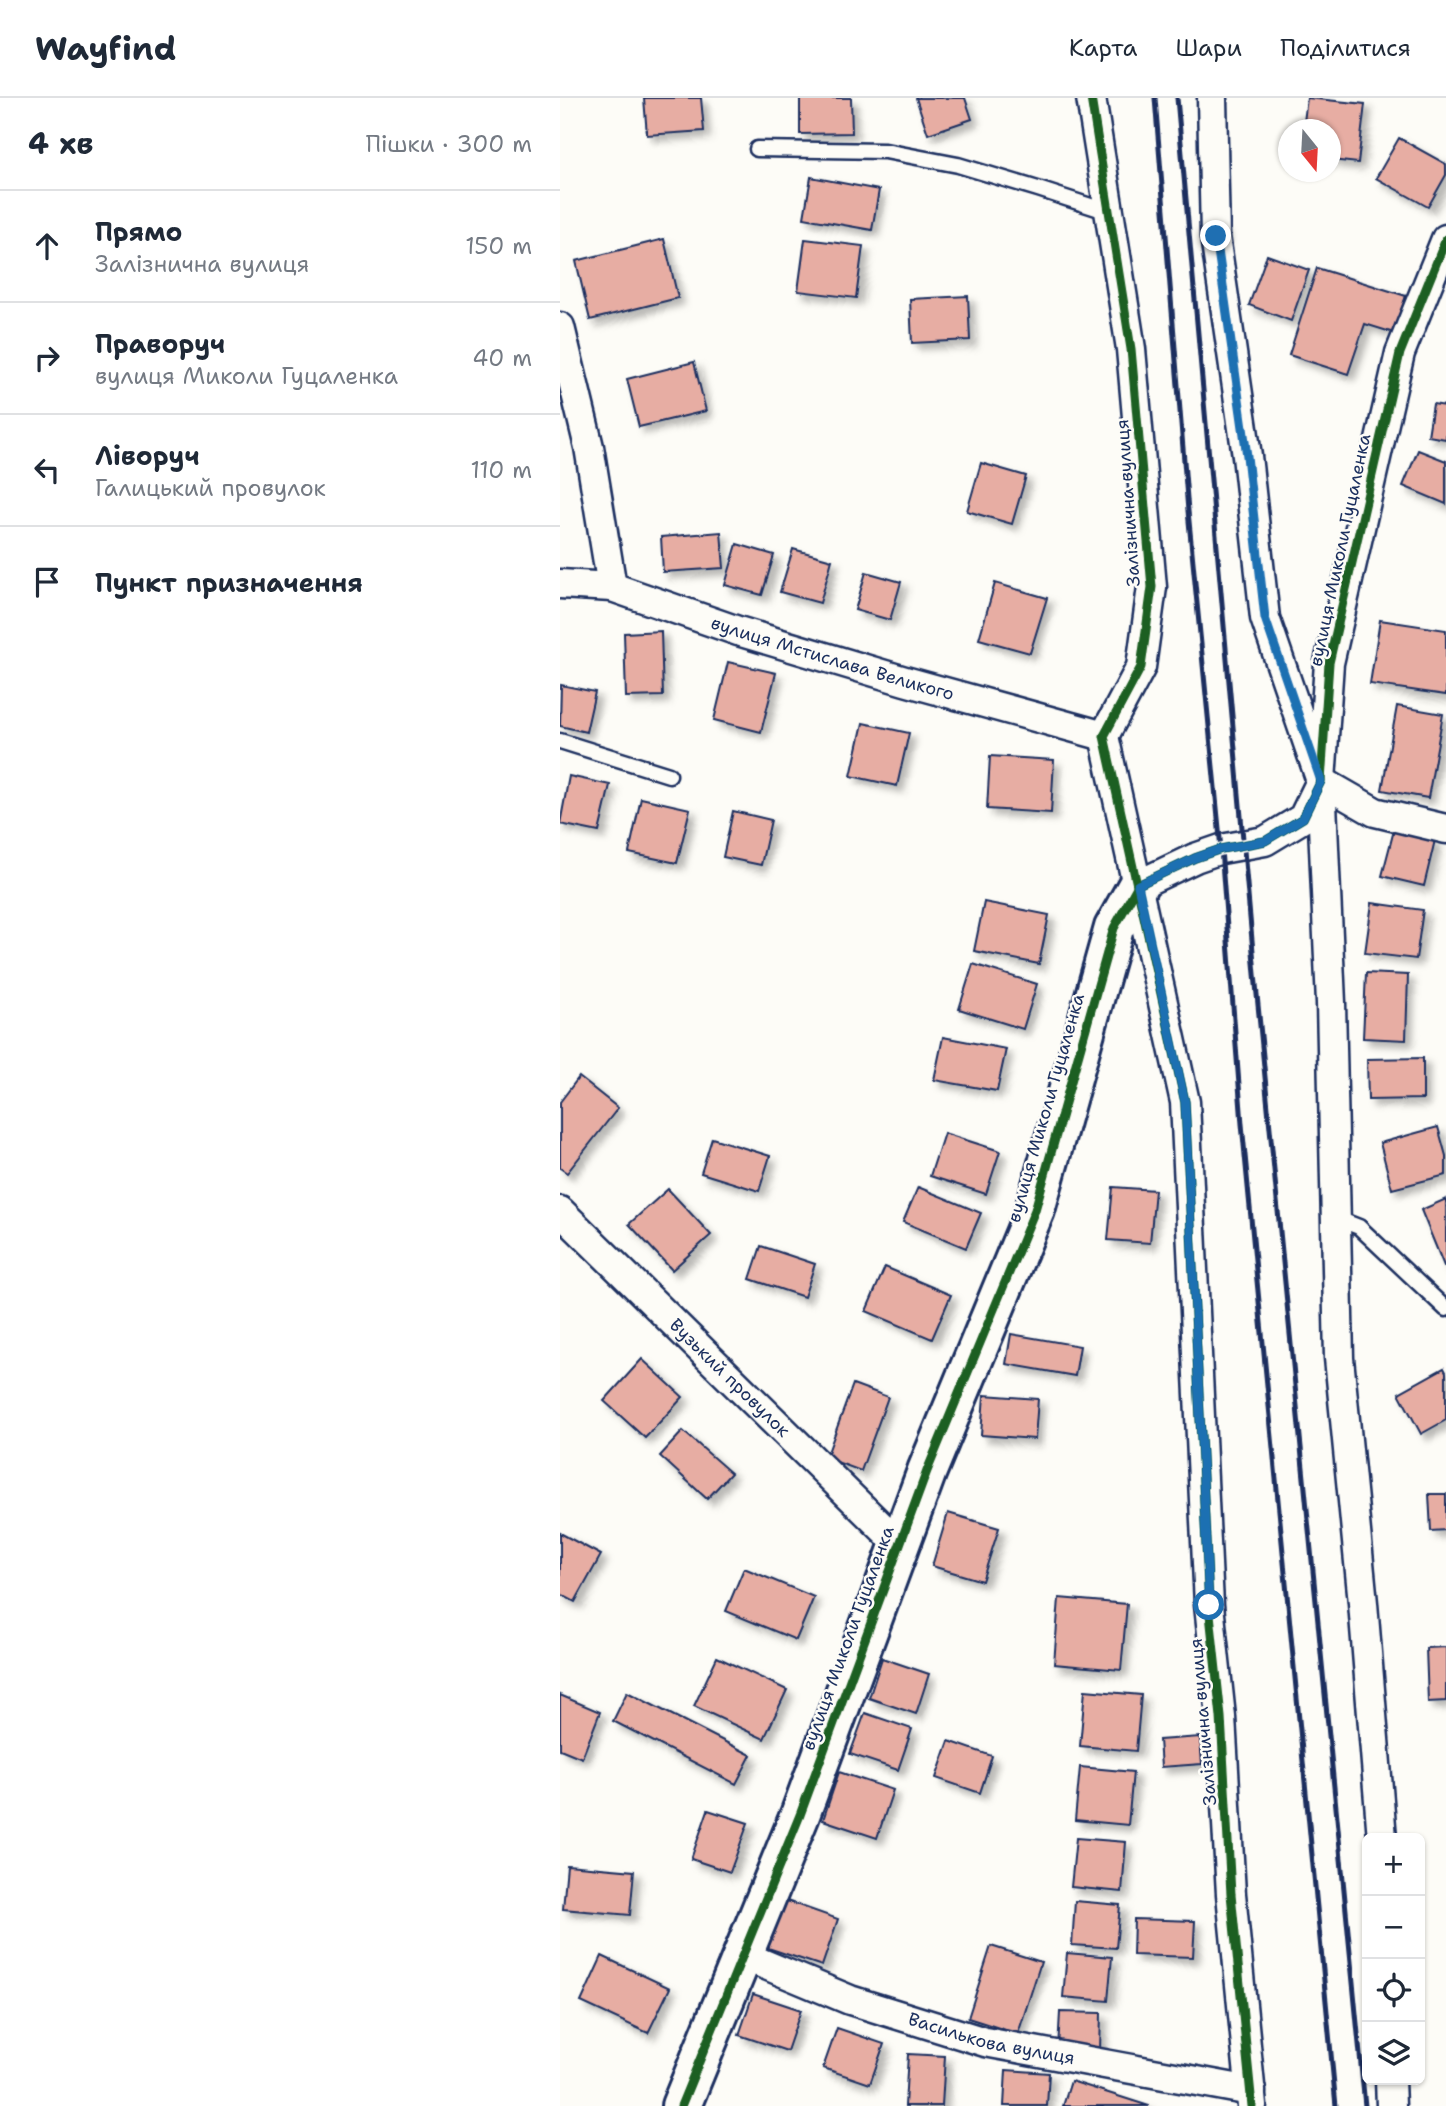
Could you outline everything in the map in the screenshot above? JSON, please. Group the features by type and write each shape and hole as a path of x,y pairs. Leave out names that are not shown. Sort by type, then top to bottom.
{"street":[{"name":"Залізнична вулиця","path":"1091,98 1132,349 1152,587 1141,667 1104,736 1185,1102 1209,1605 1221,1717 1231,1894 1252,2099"},
{"path":"1212,98 1216,236 1247,456 1265,618 1321,781 1331,1003 1339,1358 1363,1603 1381,1833"},
{"name":"вулиця Миколи Гуцаленка","path":"681,2106 800,1815 927,1471 1035,1210 1114,928 1138,885 1195,858 1221,849 1265,841 1303,818 1321,781 1329,663 1400,352 1446,239"},
{"path":"560,327 589,447 612,587"},
{"name":"вулиця Мстислава Великого","path":"560,584 612,587 738,631 1104,736"},
{"path":"1321,781 1376,812 1446,830"},
{"name":"Вузький провулок","path":"560,1211 900,1545"},
{"name":"Василькова вулиця","path":"742,1955 850,2000 985,2042 1252,2099"},
{"path":"1390,2085 1391,2106"}],"lane":[{"path":"757,149 884,151 958,166 1109,212"},
{"path":"560,741 669,775"},
{"path":"1336,1218 1359,1227 1446,1308"}],"building":[{"path":"644,98 701,98 704,131 647,135"},
{"path":"800,98 851,98 852,133 800,134"},
{"path":"916,98 965,98 972,119 928,134"},
{"path":"1307,98 1365,104 1358,163 1341,161 1341,119 1304,119"},
{"path":"1399,138 1446,164 1446,175 1428,207 1376,178"},
{"path":"811,177 879,190 872,230 804,218"},
{"path":"664,239 678,298 590,320 576,261"},
{"path":"805,239 863,246 856,298 798,291"},
{"path":"1267,255 1309,270 1291,321 1249,305"},
{"path":"1317,268 1406,296 1394,333 1365,324 1348,374 1289,355"},
{"path":"968,296 970,340 912,343 910,299"},
{"path":"694,362 706,411 639,427 627,379"},
{"path":"1433,404 1446,406 1446,439 1428,436"},
{"path":"1418,450 1446,461 1446,504 1403,486"},
{"path":"981,463 1026,476 1012,524 967,511"},
{"path":"721,532 724,568 663,572 661,537"},
{"path":"737,544 774,555 762,595 725,585"},
{"path":"793,549 832,560 820,603 780,592"},
{"path":"866,572 901,582 890,620 855,610"},
{"path":"995,583 1047,598 1030,653 979,639"},
{"path":"1380,620 1446,630 1446,695 1370,684"},
{"path":"661,631 663,696 626,697 624,633"},
{"path":"728,662 776,673 761,732 714,720"},
{"path":"561,685 595,692 586,732 560,726"},
{"path":"1397,706 1443,714 1428,798 1382,790"},
{"path":"863,723 909,733 897,786 851,776"},
{"path":"990,756 1054,760 1051,813 987,809"},
{"path":"569,776 610,785 599,832 560,824"},
{"path":"641,798 690,809 677,863 629,853"},
{"path":"733,811 771,820 761,865 723,857"},
{"path":"1394,830 1435,840 1424,886 1382,876"},
{"path":"984,902 1049,915 1039,964 974,951"},
{"path":"1372,903 1423,910 1416,959 1365,953"},
{"path":"973,964 1037,984 1023,1029 959,1009"},
{"path":"1366,973 1408,975 1406,1040 1363,1038"},
{"path":"943,1037 1006,1049 997,1091 934,1080"},
{"path":"1423,1058 1423,1099 1368,1100 1367,1059"},
{"path":"579,1077 618,1108 567,1173 560,1168 560,1102"},
{"path":"1438,1127 1446,1156 1446,1175 1392,1189 1380,1143"},
{"path":"944,1133 1000,1151 986,1194 930,1176"},
{"path":"712,1138 770,1156 759,1191 701,1173"},
{"path":"918,1187 981,1213 966,1248 903,1222"},
{"path":"1113,1187 1155,1190 1150,1243 1108,1240"},
{"path":"668,1189 711,1235 672,1270 629,1224"},
{"path":"1446,1199 1446,1265 1444,1266 1421,1210"},
{"path":"761,1246 815,1264 804,1297 750,1279"},
{"path":"885,1267 951,1295 932,1339 866,1311"},
{"path":"1011,1334 1080,1346 1075,1376 1006,1364"},
{"path":"642,1359 683,1397 645,1438 604,1401"},
{"path":"1444,1368 1446,1420 1421,1434 1399,1393"},
{"path":"853,1384 888,1397 861,1471 826,1458"},
{"path":"984,1395 1038,1399 1035,1439 981,1435"},
{"path":"683,1431 731,1473 707,1499 660,1456"},
{"path":"1429,1494 1446,1494 1446,1530 1431,1531"},
{"path":"948,1513 999,1528 982,1581 932,1566"},
{"path":"560,1533 601,1555 575,1602 560,1594"},
{"path":"744,1568 814,1597 796,1640 726,1611"},
{"path":"1059,1598 1127,1604 1121,1670 1054,1664"},
{"path":"1446,1647 1446,1701 1428,1702 1426,1648"},
{"path":"717,1657 787,1690 764,1739 694,1706"},
{"path":"882,1658 929,1674 916,1714 869,1698"},
{"path":"1085,1690 1141,1695 1136,1751 1080,1746"},
{"path":"627,1692 751,1755 736,1784 613,1721"},
{"path":"560,1695 600,1712 582,1758 560,1749"},
{"path":"865,1713 912,1729 898,1770 850,1754"},
{"path":"1200,1737 1202,1764 1161,1767 1159,1740"},
{"path":"949,1741 992,1756 980,1793 936,1778"},
{"path":"1080,1767 1133,1772 1128,1825 1075,1820"},
{"path":"839,1772 893,1790 877,1838 823,1820"},
{"path":"708,1810 748,1823 730,1872 691,1859"},
{"path":"1076,1838 1126,1842 1122,1892 1071,1887"},
{"path":"567,1865 634,1871 630,1915 563,1909"},
{"path":"784,1900 838,1919 822,1966 768,1948"},
{"path":"1075,1901 1120,1905 1116,1948 1072,1945"},
{"path":"1134,1919 1195,1921 1193,1957 1133,1955"},
{"path":"991,1946 1041,1962 1018,2034 968,2018"},
{"path":"1067,1953 1112,1957 1108,2001 1063,1997"},
{"path":"602,1956 670,1988 648,2033 581,2002"},
{"path":"753,1994 801,2010 787,2051 739,2035"},
{"path":"1060,2012 1101,2013 1100,2051 1058,2049"},
{"path":"837,2028 884,2044 870,2084 823,2068"},
{"path":"908,2054 945,2056 942,2106 905,2106"},
{"path":"1006,2070 1049,2073 1047,2106 1004,2106"},
{"path":"1071,2081 1149,2106 1063,2106"}],"railway":[{"path":"1155,98 1188,511 1221,849 1242,1124 1336,2106"},
{"path":"1177,98 1255,974 1365,2106"}],"cycle path":[{"path":"1091,98 1131,349 1152,587 1141,667 1104,736 1185,1102 1209,1605 1221,1717 1231,1894 1252,2106"},
{"path":"681,2106 800,1815 927,1471 1035,1210 1114,928 1138,885 1195,858 1221,849 1265,841 1303,818 1321,781 1329,663 1400,353 1446,239"}],"route":[{"path":"1209,1605 1185,1102 1138,885 1195,858 1221,849 1265,841 1303,818 1321,781 1265,618 1247,456 1216,236"}]}
